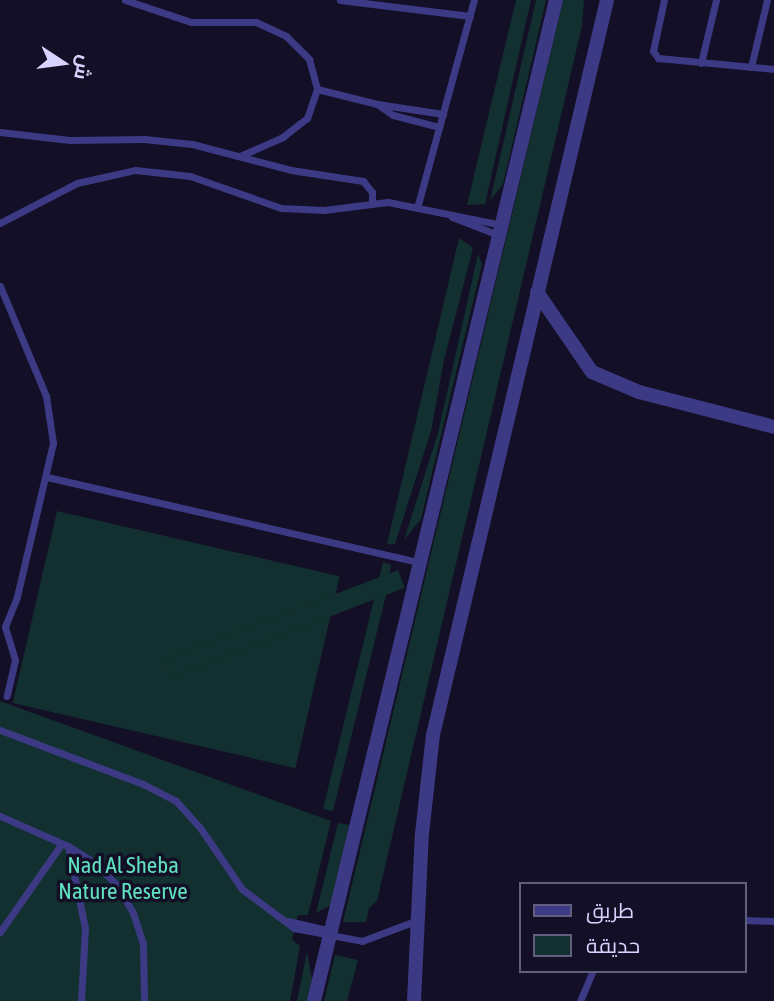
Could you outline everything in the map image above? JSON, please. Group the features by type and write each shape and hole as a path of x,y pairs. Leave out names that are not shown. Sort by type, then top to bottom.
{"street":[{"path":"314,1001 417,562 556,0"},
{"path":"414,1001 422,821 433,735 607,0"},
{"path":"537,292 592,372 639,393 774,427"}],"lane":[{"path":"125,0 176,19 240,20 272,28 309,59 317,89 307,118 296,129 240,156"},
{"path":"340,0 470,16"},
{"path":"417,208 474,0"},
{"path":"664,0 653,54 664,60 774,69"},
{"path":"701,63 716,0"},
{"path":"751,67 767,0"},
{"path":"317,89 377,104 443,114"},
{"path":"377,104 393,115 439,127"},
{"path":"0,131 70,140 168,141 291,170 363,181 372,192 372,202"},
{"path":"0,223 78,183 135,170 190,176 281,208 324,209 372,202 417,208 501,230"},
{"path":"0,286 52,419 47,477 17,597 5,627 15,660 7,696"},
{"path":"47,477 417,562"},
{"path":"0,730 143,784 176,802 201,829 242,889 284,920 330,934 378,938 418,920"},
{"path":"0,816 65,844 95,863 117,885 133,913 143,943 144,1001"},
{"path":"0,932 65,844"},
{"path":"65,844 85,928 81,1001"},
{"path":"746,920 774,921"},
{"path":"580,1001 592,973"}],"green space":[{"path":"516,0 531,0 485,204 467,205"},
{"path":"536,0 546,0 503,184 490,201"},
{"path":"563,0 584,0 582,26 377,901 369,908 366,922 343,922"},
{"path":"459,238 473,248 444,360 431,431 395,544 387,544"},
{"path":"478,254 482,264 421,519 404,540 438,433"},
{"path":"57,511 340,576 295,768 13,703"},
{"path":"383,562 391,565 386,595 333,811 323,809"},
{"path":"398,570 405,588 171,677 165,660"},
{"name":"Nad Al Sheba Nature Reserve","path":"0,701 331,821 308,915 298,915 292,939 300,946 290,1001 0,1001"},
{"path":"338,823 349,825 331,905 316,913"},
{"path":"307,952 312,979 307,1001 297,1001"},
{"path":"335,955 358,960 347,1001 324,1001"}]}
